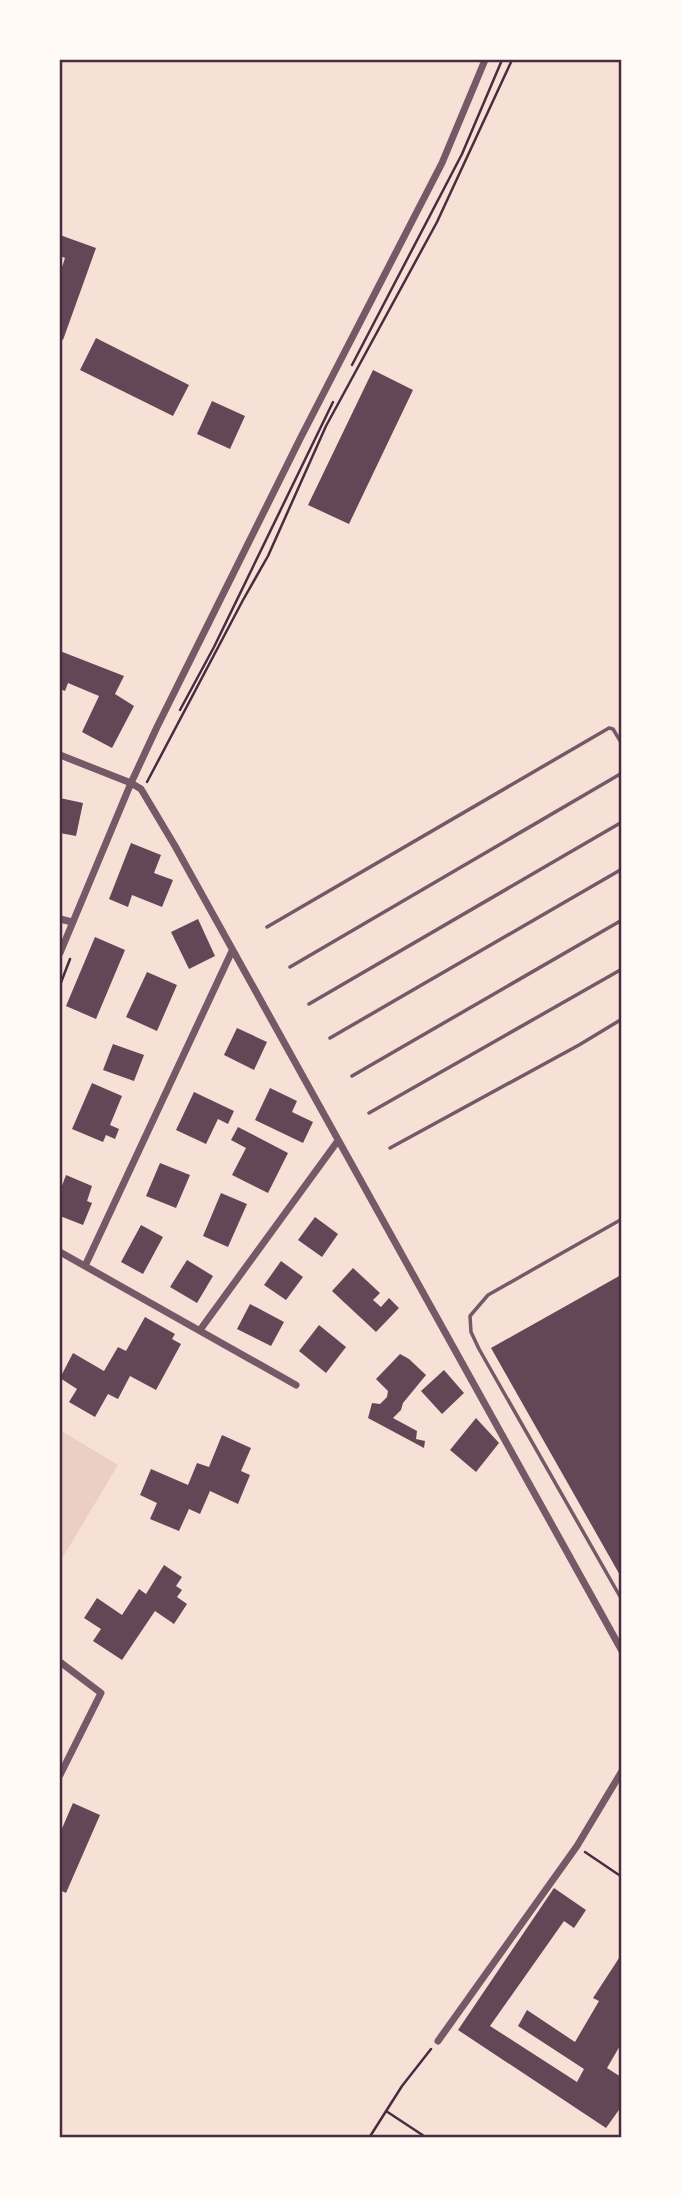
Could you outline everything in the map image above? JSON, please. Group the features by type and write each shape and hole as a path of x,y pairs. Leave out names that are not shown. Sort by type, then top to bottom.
{"street":[{"path":"60,953 131,783 301,437 442,163 485,60"},
{"path":"60,755 131,783 141,790 621,1651"},
{"path":"60,919 72,922"},
{"path":"85,1266 232,951"},
{"path":"200,1330 337,1142"},
{"path":"60,1252 296,1385"},
{"path":"60,1662 102,1693 60,1775"},
{"path":"438,2041 577,1846 621,1771"}],"lane":[{"path":"267,928 609,728 613,729 621,744"},
{"path":"290,967 621,774"},
{"path":"309,1004 621,822"},
{"path":"330,1038 621,869"},
{"path":"352,1076 621,920"},
{"path":"369,1113 621,969"},
{"path":"390,1148 579,1045 621,1019"},
{"path":"621,1219 488,1295 470,1316 471,1332 479,1349 621,1600"}],"path":[{"path":"347,375 451,176 502,60"},
{"path":"141,790 156,768 268,556 326,426 437,222 512,60"},
{"path":"141,790 341,387"},
{"path":"60,985 70,960"},
{"path":"577,1846 621,1877"},
{"path":"369,2137 402,2086 438,2041"},
{"path":"386,2110 427,2137"}],"shaded area":[{"path":"60,1430 118,1465 60,1562"}],"building":[{"path":"60,235 96,248 63,340 60,339 60,273 65,258 60,256"},
{"path":"96,338 189,385 173,416 80,370"},
{"path":"373,370 413,390 349,524 308,505"},
{"path":"212,401 245,416 230,449 197,434"},
{"path":"60,651 124,676 115,694 134,706 112,748 82,732 99,696 68,683 65,691 60,689"},
{"path":"60,798 83,803 76,836 60,833"},
{"path":"131,843 161,855 154,873 173,880 162,907 132,895 128,907 109,899"},
{"path":"198,919 215,956 189,969 171,932"},
{"path":"95,937 125,950 96,1019 66,1006"},
{"path":"147,972 177,985 157,1031 126,1017"},
{"path":"237,1028 267,1042 254,1070 224,1055"},
{"path":"113,1044 144,1055 134,1081 103,1070"},
{"path":"92,1083 122,1096 110,1125 119,1129 115,1139 106,1135 103,1142 72,1129"},
{"path":"270,1088 297,1101 292,1112 313,1122 303,1143 255,1120"},
{"path":"194,1092 234,1111 228,1124 218,1119 206,1144 176,1130"},
{"path":"238,1127 288,1153 268,1193 232,1175 246,1148 231,1140"},
{"path":"160,1163 190,1175 176,1208 146,1196"},
{"path":"66,1175 92,1186 87,1201 92,1203 83,1225 60,1216 60,1191"},
{"path":"221,1193 247,1204 228,1247 203,1236"},
{"path":"315,1217 338,1234 322,1257 298,1240"},
{"path":"141,1225 163,1237 143,1274 121,1262"},
{"path":"187,1260 213,1276 197,1303 170,1287"},
{"path":"281,1261 303,1277 286,1300 264,1285"},
{"path":"353,1268 380,1293 373,1300 381,1307 389,1298 399,1308 376,1332 332,1291"},
{"path":"621,1275 621,1577 491,1348"},
{"path":"250,1304 284,1322 271,1346 237,1329"},
{"path":"145,1317 175,1334 172,1339 181,1344 156,1390 130,1376 118,1399 108,1394 95,1417 69,1402 77,1389 60,1378 73,1353 104,1371 118,1347 126,1351"},
{"path":"319,1325 346,1347 326,1373 299,1351"},
{"path":"400,1354 426,1375 393,1418 417,1431 416,1439 425,1441 424,1448 368,1418 372,1403 380,1404 387,1397 388,1391 376,1379"},
{"path":"444,1370 464,1393 442,1414 421,1391"},
{"path":"476,1418 499,1443 476,1472 450,1450"},
{"path":"222,1435 251,1448 241,1471 250,1475 238,1504 210,1491 200,1514 189,1509 179,1531 150,1519 157,1503 140,1495 151,1469 188,1485 197,1463 209,1467"},
{"path":"164,1565 182,1577 176,1586 182,1590 177,1597 187,1604 174,1624 155,1611 122,1660 93,1641 101,1629 84,1618 97,1598 122,1615 139,1589 146,1594"},
{"path":"73,1803 100,1815 66,1893 60,1890 60,1833"},
{"path":"554,1888 586,1910 574,1928 564,1921 490,2026 577,2082 584,2069 518,2026 527,2010 575,2042 599,2001 593,1998 621,1955 621,2044 607,2068 621,2077 621,2107 606,2128 458,2030"}]}
